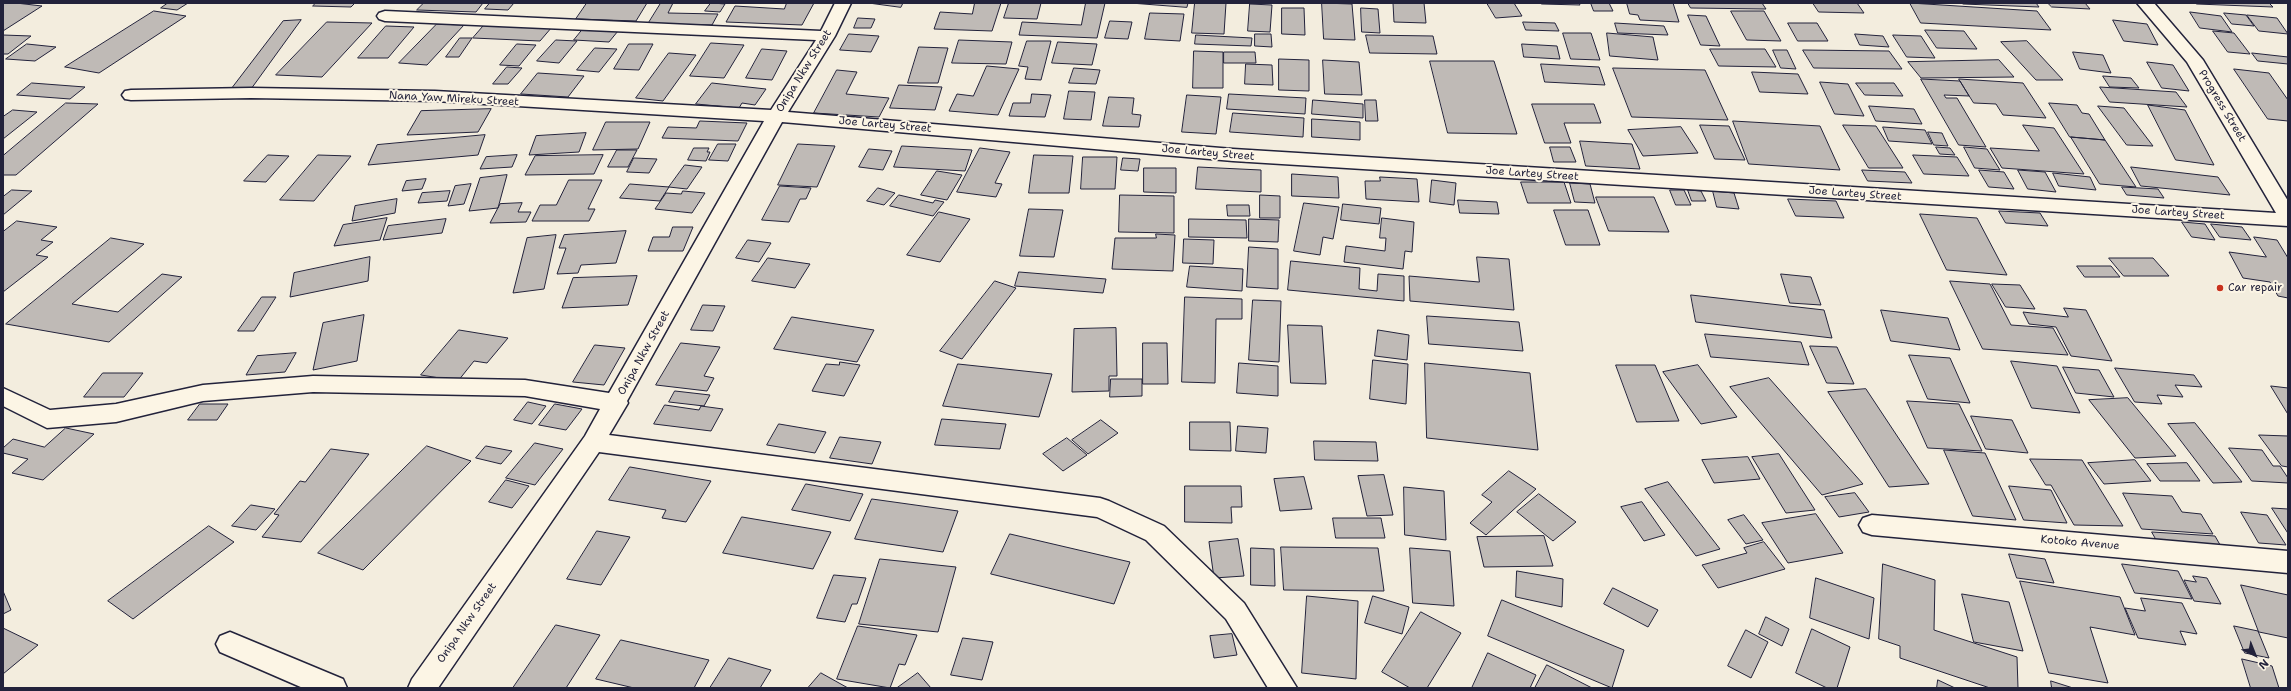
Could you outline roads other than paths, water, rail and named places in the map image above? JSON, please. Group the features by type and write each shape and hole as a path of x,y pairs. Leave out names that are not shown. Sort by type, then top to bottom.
{"street":[{"name":"Onipa Nkw Street","path":"422,688 593,442 617,403 776,116 827,36 843,3"},
{"name":"Progress Street","path":"2145,3 2194,60 2288,219"},
{"path":"385,16 827,36"},
{"name":"Nana Yaw Mireku Street","path":"131,95 251,93 435,96 776,116"},
{"name":"Joe Lartey Street","path":"776,116 1233,155 2288,219"},
{"path":"3,396 47,419 116,413 203,393 313,384 525,388 617,403"},
{"path":"593,442 1100,508 1155,533 1235,612 1283,688"},
{"name":"Kotoko Avenue","path":"1872,525 2288,562"},
{"path":"230,644 333,688"}],"place":[{"name":"Car repair","path":"2220,288"}]}
